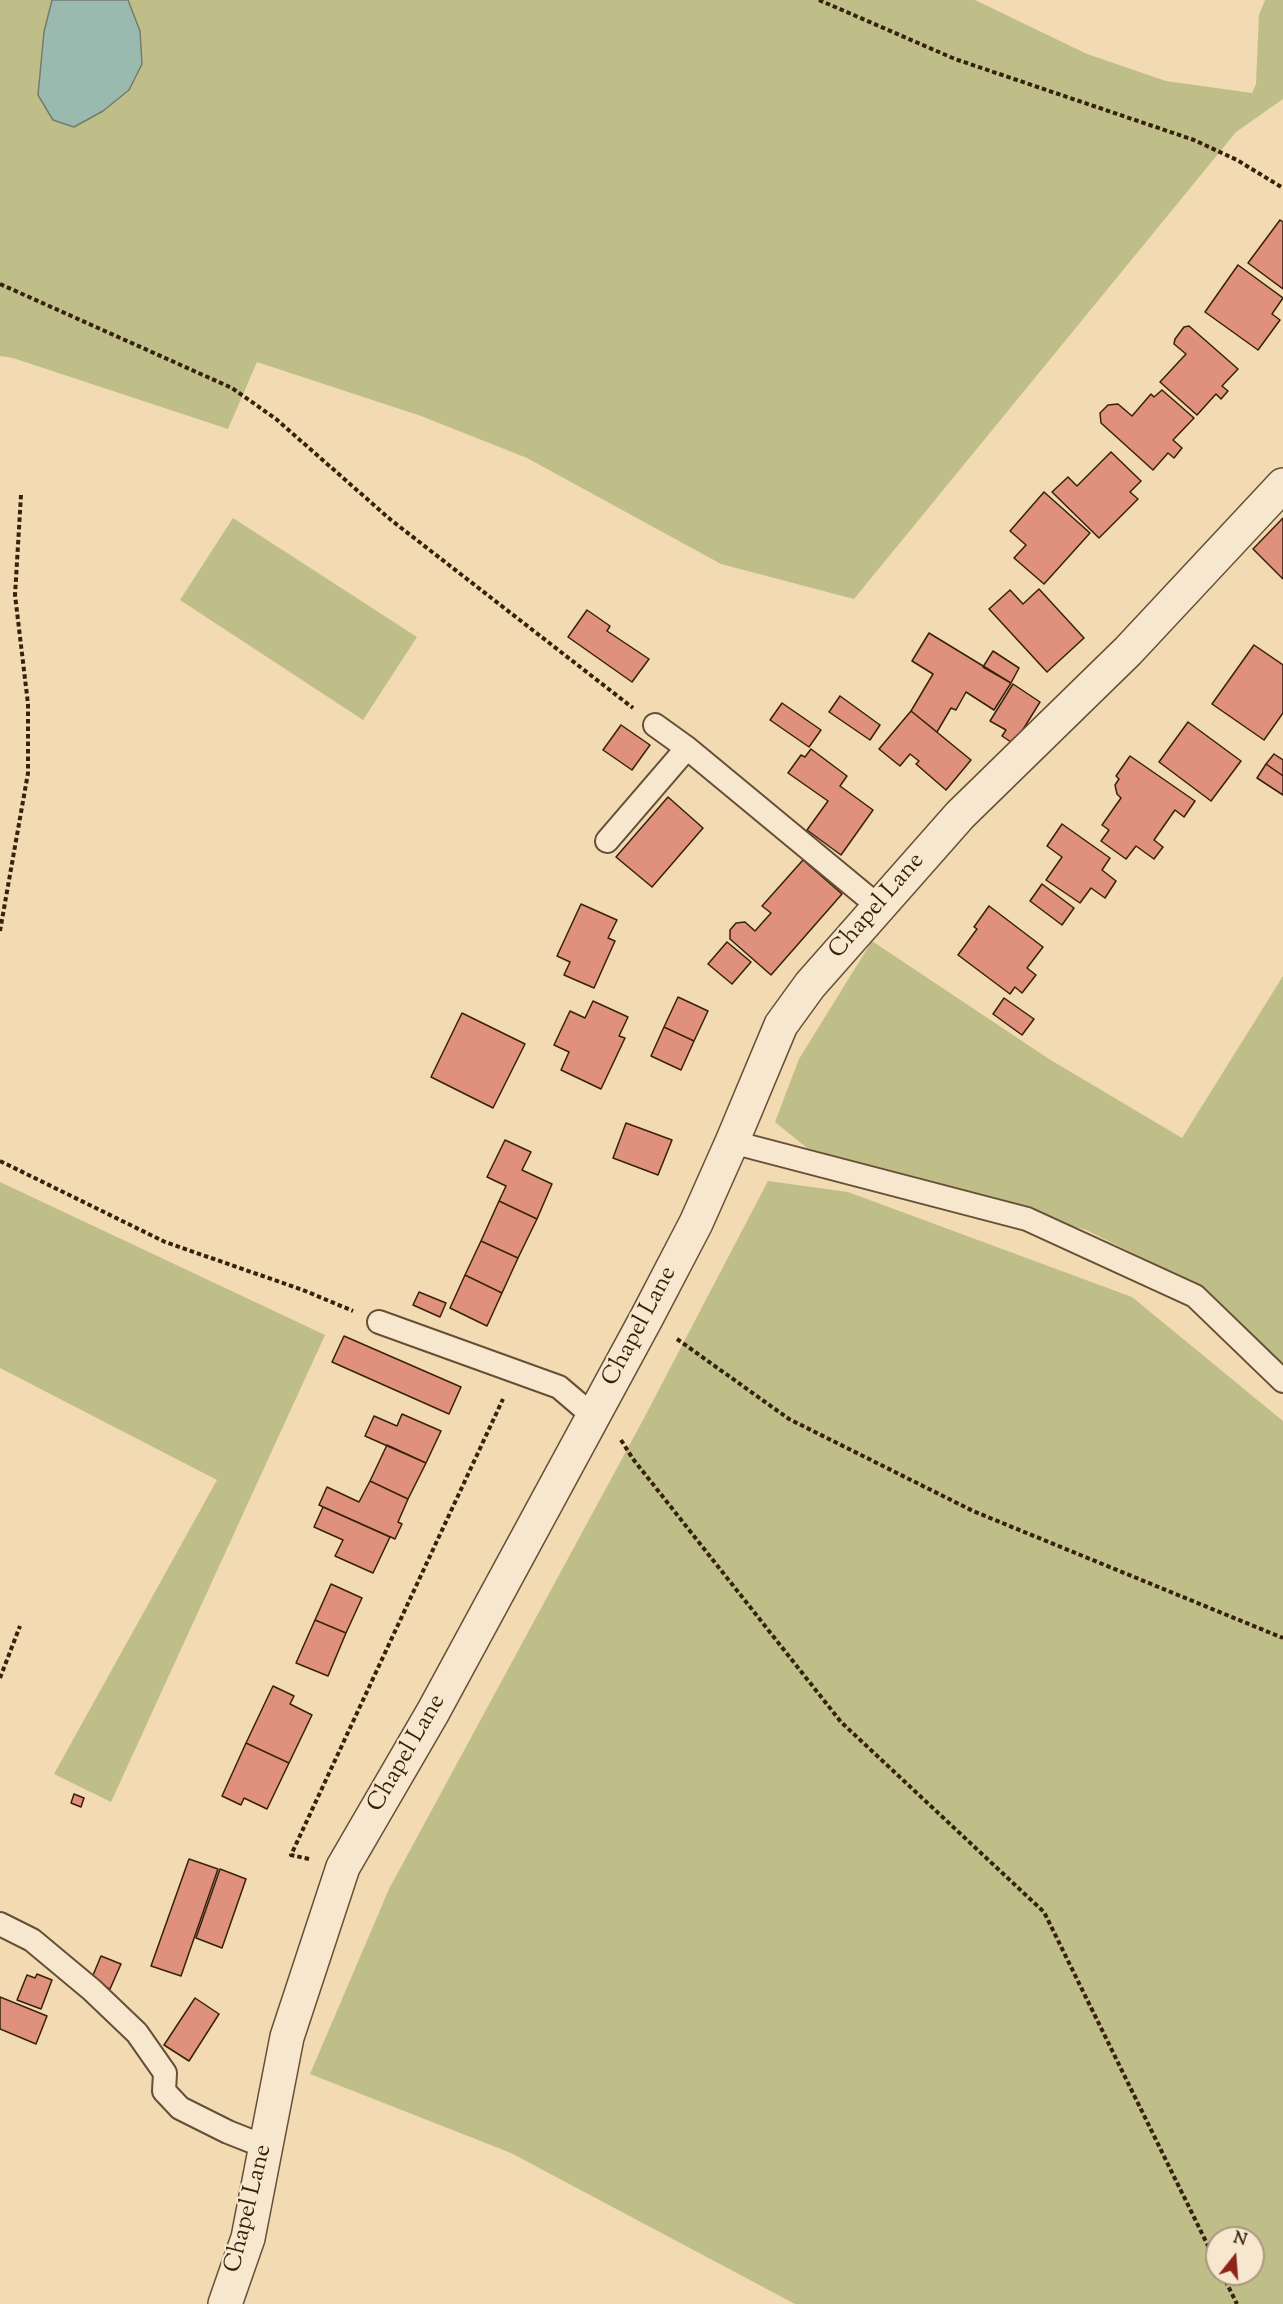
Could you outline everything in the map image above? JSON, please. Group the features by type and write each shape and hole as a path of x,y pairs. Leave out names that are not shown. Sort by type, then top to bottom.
{"street":[{"name":"Chapel Lane","path":"225,2304 248,2238 286,2037 343,1867 433,1712 647,1317 696,1222 781,1025 810,985 960,815 1128,651 1283,485"}],"lane":[{"path":"655,725 687,748 878,906"},
{"path":"607,841 687,748"},
{"path":"732,1143 1027,1219 1195,1296 1283,1381"},
{"path":"379,1322 559,1387 596,1412"},
{"path":"0,1924 32,1940 92,1990 137,2033 165,2073 164,2091 180,2108 228,2132 266,2147"}],"path":[{"path":"819,0 955,59 1194,140 1237,160 1283,188"},
{"path":"0,284 232,388 276,419 391,520 655,725"},
{"path":"0,931 28,773 28,705 15,595 21,495"},
{"path":"0,1161 165,1242 303,1290 379,1322"},
{"path":"647,1317 789,1419 972,1511 1283,1638"},
{"path":"291,1855 504,1396"},
{"path":"596,1412 842,1722 1044,1912 1205,2240"},
{"path":"0,1678 20,1626"},
{"path":"1228,2286 1237,2304"}],"shaded area":[{"path":"0,0 975,0 1087,54 1166,81 1252,93 1256,84 1259,15 1265,0 1283,0 1283,99 1236,132 854,599 721,564 527,458 421,416 257,362 228,429 13,358 0,356"},
{"path":"233,518 417,637 363,720 180,600"},
{"path":"872,941 1049,1059 1182,1138 1283,976 1283,1365 1185,1279 1086,1230 807,1148 775,1122 799,1059"},
{"path":"768,1181 848,1192 1132,1297 1283,1421 1283,2304 795,2304 511,2153 310,2074 389,1889 643,1420"},
{"path":"0,1182 325,1335 111,1802 54,1774 217,1480 0,1368"}],"water":[{"path":"52,0 128,0 140,31 142,64 129,90 103,111 74,127 53,120 38,95 44,32"}],"building":[{"path":"1280,220 1283,222 1283,289 1248,263"},
{"path":"1238,265 1283,298 1272,314 1280,320 1258,350 1205,312"},
{"path":"1189,326 1238,369 1222,386 1228,391 1221,399 1216,394 1197,415 1160,382 1186,354 1174,344 1184,327"},
{"path":"1162,390 1194,418 1173,440 1182,448 1174,458 1168,453 1153,470 1101,423 1100,413 1108,405 1118,404 1132,416 1151,394 1154,397"},
{"path":"1111,452 1141,481 1130,492 1138,499 1099,538 1052,492 1068,477 1077,486"},
{"path":"1044,492 1090,533 1044,584 1014,558 1026,545 1010,531"},
{"path":"1283,518 1283,579 1253,549"},
{"path":"1039,589 1084,638 1047,672 989,609 1010,590 1023,604"},
{"path":"587,610 610,626 607,631 649,659 632,682 568,637"},
{"path":"929,633 1011,683 994,710 966,692 956,710 951,708 937,732 911,711 933,674 912,661"},
{"path":"1254,645 1283,665 1283,713 1264,740 1212,704"},
{"path":"993,651 1019,668 1011,683 983,667"},
{"path":"1013,684 1040,702 1014,744 1002,736 1006,730 990,721"},
{"path":"840,696 880,725 870,740 829,712"},
{"path":"782,703 821,730 809,747 770,720"},
{"path":"911,711 971,760 946,790 916,764 919,761 910,754 900,766 879,749"},
{"path":"1188,722 1241,761 1211,801 1159,762"},
{"path":"621,725 650,745 632,770 603,750"},
{"path":"811,749 847,776 840,786 873,810 841,855 807,830 828,801 788,773 801,755 805,757"},
{"path":"1274,754 1283,760 1283,776 1266,764"},
{"path":"1130,756 1195,801 1184,817 1175,810 1154,840 1163,847 1154,859 1136,846 1126,859 1101,841 1109,830 1102,825 1121,798 1117,794 1115,785 1119,779 1116,776"},
{"path":"1266,764 1283,776 1283,795 1257,778"},
{"path":"668,797 703,828 652,887 616,857"},
{"path":"1062,824 1110,858 1102,870 1116,881 1105,898 1091,888 1080,903 1046,880 1062,857 1047,846"},
{"path":"803,860 842,894 771,975 730,939 730,930 736,923 745,922 755,931 771,913 762,906"},
{"path":"1042,884 1074,908 1062,925 1030,901"},
{"path":"581,904 617,920 608,938 615,941 594,988 564,975 570,962 557,956"},
{"path":"989,906 1043,947 1027,968 1036,975 1022,993 1015,987 1010,994 958,955 977,929 974,927"},
{"path":"727,942 751,962 732,984 708,964"},
{"path":"678,997 708,1011 694,1041 664,1027"},
{"path":"1004,998 1034,1019 1022,1035 993,1014"},
{"path":"593,1001 628,1017 619,1036 625,1038 601,1089 561,1070 569,1052 554,1045 570,1011 585,1018"},
{"path":"462,1013 525,1044 493,1108 431,1077"},
{"path":"664,1027 694,1041 681,1070 651,1056"},
{"path":"626,1123 672,1140 658,1175 613,1158"},
{"path":"505,1140 531,1152 522,1170 552,1184 537,1219 499,1201 506,1186 487,1177"},
{"path":"499,1201 537,1219 518,1258 481,1241"},
{"path":"481,1241 518,1258 502,1293 465,1275"},
{"path":"465,1275 502,1293 487,1326 450,1308"},
{"path":"419,1292 446,1303 440,1317 413,1305"},
{"path":"344,1336 461,1387 449,1414 332,1362"},
{"path":"402,1414 441,1431 426,1463 365,1436 374,1416 397,1426"},
{"path":"387,1445 426,1463 408,1499 370,1481"},
{"path":"370,1481 408,1499 398,1522 402,1524 395,1539 319,1505 327,1487 359,1502"},
{"path":"323,1507 390,1537 373,1573 335,1556 343,1540 314,1527"},
{"path":"331,1584 362,1598 346,1633 315,1620"},
{"path":"315,1620 346,1633 328,1676 296,1663"},
{"path":"273,1686 294,1696 290,1704 312,1715 289,1763 246,1743"},
{"path":"246,1743 289,1763 267,1809 244,1798 241,1805 222,1796"},
{"path":"74,1794 84,1798 81,1807 71,1803"},
{"path":"189,1859 218,1869 181,1976 151,1966"},
{"path":"220,1869 246,1879 222,1948 196,1938"},
{"path":"101,1956 121,1964 110,1989 91,1980"},
{"path":"37,1974 52,1980 41,2009 17,2000 27,1975 35,1978"},
{"path":"0,1997 47,2016 36,2044 0,2029"},
{"path":"195,1998 219,2014 189,2061 164,2045"}]}
